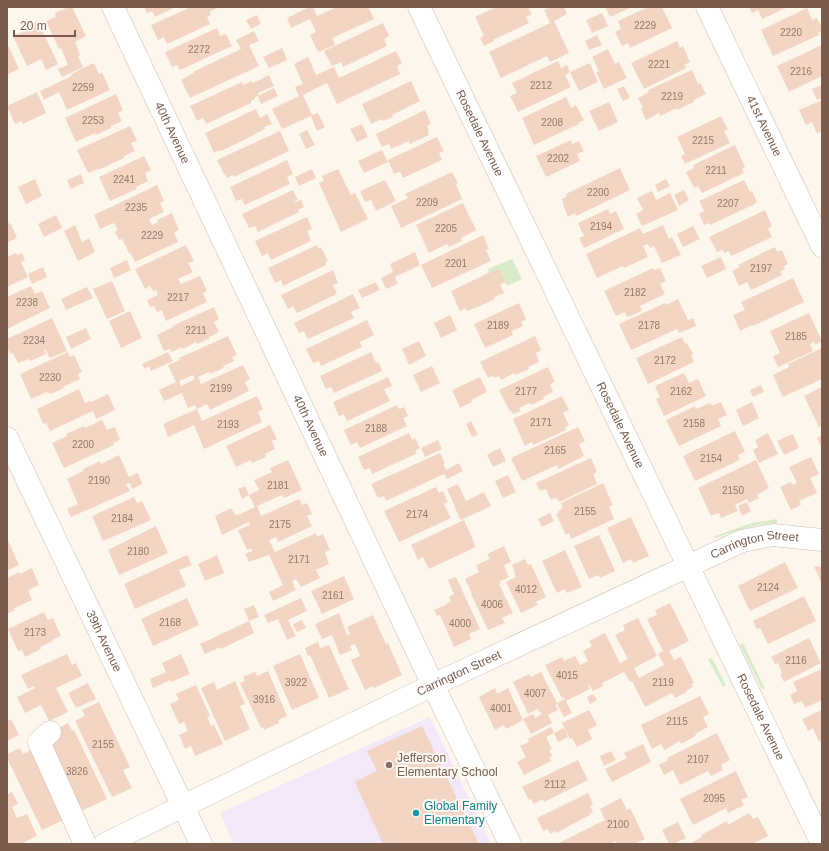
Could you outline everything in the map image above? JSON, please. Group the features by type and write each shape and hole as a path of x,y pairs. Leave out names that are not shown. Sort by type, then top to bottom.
{"street":[{"name":"40th Avenue","path":"113,7 433,685 510,844"},
{"name":"Rosedale Avenue","path":"419,7 822,844"},
{"name":"41st Avenue","path":"707,7 822,246"},
{"name":"39th Avenue","path":"7,438 201,844"},
{"name":"Carrington Street","path":"105,844 433,685 742,541 773,534 822,540"},
{"path":"39,738 85,844"}],"shaded area":[{"name":"Jefferson Elementary School","path":"430,717 491,844 234,844 220,813"}],"green space":[{"path":"512,259 522,279 507,286 499,268 489,273 488,269"},
{"path":"777,519 777,523 754,526 716,538 715,536 752,523"},
{"path":"743,643 765,689 762,689 740,645"},
{"path":"710,658 713,660 726,686 723,687 708,659"}],"building":[{"path":"72,7 86,36 75,42 80,55 78,56 83,67 62,77 58,69 68,65 61,48 59,49 46,21 56,17 55,13"},
{"path":"144,7 176,7 155,17 152,11 147,13"},
{"path":"191,7 220,7 209,12 211,15 207,17 210,24 167,44 164,37 158,40 151,25"},
{"path":"309,7 313,7 317,16 337,7 368,7 374,19 332,38 335,45 318,52 310,35 316,32 310,19 291,28 287,18"},
{"path":"496,7 528,7 532,14 526,17 529,23 493,40 494,41 484,46 480,38 484,36 475,17"},
{"path":"550,7 564,7 567,14 554,21 569,53 550,62 547,56 501,78 489,52 550,23 544,10"},
{"path":"605,7 632,7 610,17"},
{"path":"648,7 662,7 672,28 630,48 628,43 622,46 615,32 621,29 618,21"},
{"path":"749,7 788,7 762,19 758,10 752,13"},
{"path":"807,8 812,20 817,18 822,31 818,33 819,35 773,56 761,30"},
{"path":"602,13 608,26 592,33 586,20"},
{"path":"257,15 261,24 251,29 246,20"},
{"path":"38,21 58,64 46,70 41,59 27,66 13,36 23,32 21,29"},
{"path":"383,23 389,36 384,39 387,46 343,67 341,62 332,66 324,51"},
{"path":"217,28 220,36 226,34 232,46 180,70 177,65 172,67 165,52"},
{"path":"254,31 259,41 249,45 259,66 190,98 181,80 194,73 193,72 241,49 236,40"},
{"path":"597,35 602,45 589,50 585,41"},
{"path":"677,41 680,48 683,46 690,62 684,65 686,68 644,89 631,63"},
{"path":"7,43 19,69 7,75"},
{"path":"822,45 822,76 789,92 777,66"},
{"path":"282,48 287,60 269,68 263,57"},
{"path":"608,49 615,64 619,62 627,78 604,89 596,72 599,71 592,57"},
{"path":"396,51 402,63 397,66 400,74 337,104 327,83 303,95 312,115 318,113 325,127 317,131 311,116 282,129 272,109 299,96 295,87 303,84 294,64 308,57 316,75 334,67 339,78"},
{"path":"558,61 561,68 567,65 570,72 565,75 571,87 518,112 510,96 517,93 512,83"},
{"path":"94,63 99,74 102,72 110,90 67,110 59,92 44,100 40,91 72,76 71,74"},
{"path":"590,63 598,82 579,91 570,72"},
{"path":"692,70 698,84 700,83 706,94 694,100 694,102 677,110 677,108 660,116 659,113 646,120 641,109 643,108 638,98 649,92 648,90"},
{"path":"269,75 274,86 258,93 259,95 251,101 251,103 206,124 203,118 197,121 190,106 242,82 243,85 252,81 253,83"},
{"path":"411,81 420,101 392,115 393,117 383,121 382,119 371,124 362,104"},
{"path":"822,85 822,98 817,100 812,89"},
{"path":"624,86 630,98 623,101 617,89"},
{"path":"274,88 278,96 261,104 258,96"},
{"path":"37,92 46,113 23,124 22,121 15,124 7,106"},
{"path":"116,94 123,110 118,113 122,121 96,135 95,133 76,142 65,118"},
{"path":"566,97 571,108 576,105 584,120 578,123 579,124 534,145 522,118"},
{"path":"822,100 822,131 817,134 812,122 806,125 799,110"},
{"path":"609,102 618,122 599,131 589,111"},
{"path":"256,109 260,118 267,114 272,124 264,127 265,129 256,134 214,153 205,133"},
{"path":"425,110 431,124 427,126 429,135 410,144 409,141 391,149 389,144 382,147 376,134"},
{"path":"721,116 728,130 724,131 730,143 685,164 681,156 685,154 677,137"},
{"path":"362,124 368,137 357,142 350,129"},
{"path":"130,126 137,141 131,143 135,151 124,156 124,158 88,173 77,150"},
{"path":"307,130 315,145 306,149 299,134"},
{"path":"280,131 289,151 234,177 233,175 227,178 217,160"},
{"path":"437,137 444,151 439,153 442,160 403,178 400,172 394,174 388,160"},
{"path":"571,140 572,144 579,141 584,151 577,154 580,161 546,177 536,156"},
{"path":"735,145 745,167 742,169 744,173 702,193 698,186 694,188 686,172 694,168 693,165"},
{"path":"382,150 388,162 364,173 358,161"},
{"path":"144,156 151,170 145,173 148,181 136,187 137,189 110,201 99,177"},
{"path":"287,160 293,174 287,177 290,184 245,205 242,199 236,201 230,187"},
{"path":"620,168 630,190 576,216 575,213 568,217 562,199 567,196 566,194"},
{"path":"312,169 316,178 299,186 295,177"},
{"path":"338,169 351,195 355,193 368,219 341,232 319,183 324,181 322,176"},
{"path":"452,172 458,183 456,184 462,199 401,228 391,206 408,198 405,194"},
{"path":"81,174 84,183 71,189 67,180"},
{"path":"35,179 42,196 26,204 18,187"},
{"path":"666,179 670,186 658,192 655,185"},
{"path":"385,180 396,201 376,211 371,200 365,202 360,191"},
{"path":"744,180 750,192 752,191 757,202 710,225 709,223 704,225 699,214 704,211 699,201"},
{"path":"157,185 164,201 160,203 164,212 149,219 152,225 158,222 157,220 172,213 179,230 174,232 178,242 135,262 122,239 119,240 115,232 118,230 114,223 100,229 94,215"},
{"path":"293,190 298,200 294,203 301,200 304,207 298,210 299,212 258,232 255,226 249,228 242,214"},
{"path":"684,190 689,200 679,206 674,195"},
{"path":"652,191 656,200 670,193 678,210 642,226 636,214 643,210 637,198"},
{"path":"463,203 476,230 461,238 462,241 449,247 447,244 429,253 416,225"},
{"path":"608,209 610,214 616,211 624,229 584,248 579,238 584,236 578,223"},
{"path":"765,210 772,226 768,228 772,237 731,256 729,251 724,253 723,250 717,252 709,237"},
{"path":"56,215 62,228 44,237 38,224"},
{"path":"307,217 312,229 307,231 311,241 271,260 268,253 262,256 255,241"},
{"path":"7,220 10,225 11,224 17,238 7,243"},
{"path":"75,225 82,242 89,238 95,252 78,261 64,231"},
{"path":"663,225 669,239 672,237 681,255 662,263 654,246 650,248 648,244 643,246 648,257 597,278 586,254 640,228 643,234"},
{"path":"693,226 700,239 683,247 677,234"},
{"path":"483,235 489,249 486,250 491,261 432,288 421,265"},
{"path":"186,245 194,261 188,263 193,272 178,279 181,284 200,276 207,291 203,293 207,302 166,321 162,310 157,312 154,306 150,307 147,300 158,295 156,290 153,291 150,286 145,289 135,269"},
{"path":"317,245 319,249 321,247 328,261 325,262 326,265 283,286 281,280 275,283 268,268"},
{"path":"775,247 777,252 782,250 788,264 784,266 785,269 780,272 782,275 751,290 747,282 739,286 732,271 740,267 738,265"},
{"path":"415,252 420,265 395,277 398,284 386,289 381,278 393,272 390,264"},
{"path":"16,253 17,255 22,253 25,260 21,262 28,277 7,287 7,257"},
{"path":"721,257 726,269 707,278 701,266"},
{"path":"127,260 131,270 114,278 110,268"},
{"path":"43,267 47,277 32,284 28,274"},
{"path":"499,268 506,282 500,284 504,293 494,297 495,299 480,306 467,311 465,308 460,311 451,291"},
{"path":"653,268 654,270 660,268 666,281 660,284 665,294 640,306 642,311 627,317 625,312 616,316 604,291"},
{"path":"333,270 338,283 333,285 337,294 297,313 293,306 288,309 281,295"},
{"path":"793,278 804,302 740,331 733,315 745,310 741,302"},
{"path":"112,281 125,311 107,319 93,289"},
{"path":"376,282 380,290 362,298 358,290"},
{"path":"31,286 35,294 42,291 50,308 7,329 7,297"},
{"path":"87,287 93,298 66,310 61,299"},
{"path":"353,294 360,308 351,312 354,318 308,339 304,331 299,333 294,323"},
{"path":"678,299 688,320 693,318 696,326 679,333 677,329 631,350 619,324 665,303 666,305"},
{"path":"519,303 526,319 521,322 523,326 512,331 513,335 485,348 474,324"},
{"path":"214,307 219,319 214,322 219,332 209,337 210,338 197,344 196,342 183,349 182,347 172,352 170,349 164,351 157,335 173,327 172,326"},
{"path":"130,311 142,338 121,348 109,321"},
{"path":"809,313 822,341 815,345 814,342 810,344 813,351 778,367 773,356 780,353 770,331"},
{"path":"450,315 457,330 441,338 434,323"},
{"path":"52,318 67,351 50,358 45,349 46,354 30,361 29,359 18,363 13,353 10,354 7,347 7,339"},
{"path":"367,320 374,335 360,342 362,347 321,366 319,361 313,363 306,349"},
{"path":"86,328 91,339 71,349 66,337"},
{"path":"228,336 237,355 232,357 234,361 223,366 224,368 198,377 201,384 243,365 250,379 245,382 249,391 210,410 207,404 197,409 195,405 188,408 182,393 164,401 159,390 176,382 168,365 180,360 179,358","holes":["193,375 195,379 181,386 179,381"]},
{"path":"535,336 541,350 536,353 539,362 528,367 529,369 515,375 514,373 501,380 499,376 488,378 480,362"},
{"path":"682,337 685,344 687,343 693,354 691,355 694,362 648,384 636,358"},
{"path":"419,341 426,356 409,365 402,349"},
{"path":"822,348 822,379 783,397 773,375 789,367 788,364"},
{"path":"68,352 70,357 74,355 82,372 78,374 80,379 51,394 48,394 47,392 31,399 20,374"},
{"path":"168,352 173,361 151,371 149,366 145,369 142,364"},
{"path":"371,352 376,363 379,362 382,371 334,393 331,387 326,389 320,376"},
{"path":"432,366 440,383 421,392 413,375"},
{"path":"548,367 555,382 550,384 553,392 543,397 544,399 531,405 530,403 519,408 521,411 513,414 512,411 510,412 499,390"},
{"path":"684,373 689,383 698,379 706,396 664,416 656,399 660,397 655,386"},
{"path":"388,377 392,386 384,389 390,401 347,421 344,414 339,416 333,402"},
{"path":"480,377 487,392 471,400 472,402 460,408 452,390"},
{"path":"761,385 764,392 753,397 750,390"},
{"path":"822,387 822,426 819,427 804,396"},
{"path":"79,389 85,403 91,402 108,394 115,410 96,419 93,411 50,431 46,423 43,424 37,409"},
{"path":"257,396 263,409 258,412 262,422 204,449 194,425 168,437 163,424 197,409 202,421"},
{"path":"562,396 569,410 563,413 569,425 565,427 566,430 533,445 532,442 525,446 513,419"},
{"path":"721,402 727,415 718,419 721,426 679,446 666,420 695,406 696,409 710,403 712,406"},
{"path":"752,402 759,418 743,426 736,410"},
{"path":"397,405 399,409 404,407 408,416 403,418 407,426 360,448 357,442 351,445 344,430"},
{"path":"102,420 107,430 115,427 120,440 113,443 114,445 64,468 52,443 67,436 66,434 84,426 85,428"},
{"path":"471,421 478,435 472,437 466,424"},
{"path":"270,425 277,439 272,441 275,449 265,454 266,457 252,463 251,460 236,467 226,446"},
{"path":"578,427 585,441 579,444 584,456 558,469 557,465 522,481 511,458"},
{"path":"735,431 745,452 738,455 740,460 695,481 683,456"},
{"path":"409,433 412,440 415,438 420,448 415,451 416,454 372,474 370,468 364,470 358,457"},
{"path":"768,433 778,454 759,463 753,450 758,447 755,440"},
{"path":"793,434 799,448 784,455 777,441"},
{"path":"822,435 822,449 817,438"},
{"path":"438,440 442,449 425,457 421,448"},
{"path":"500,448 506,461 493,467 487,455"},
{"path":"440,453 445,463 443,464 446,470 459,463 463,471 447,479 444,474 386,501 384,496 378,498 371,484"},
{"path":"119,455 129,477 138,473 142,484 132,489 130,483 126,484 130,491 71,517 67,509 78,504 67,479 100,461 101,464"},
{"path":"811,457 819,474 810,478 817,493 799,501 801,505 791,510 780,487 791,482 792,485 797,483 789,467"},
{"path":"591,458 597,472 593,474 597,484 559,502 557,498 551,500 546,489 540,491 536,483"},
{"path":"288,460 302,490 284,498 282,495 257,506 261,516 299,499 302,505 307,503 312,514 307,516 312,526 278,542 276,537 269,540 275,552 316,533 317,537 323,534 330,550 325,552 329,564 316,570 320,578 301,587 296,579 292,581 296,590 273,601 269,592 283,585 269,555 249,562 245,554 252,551 251,548 247,550 238,530 250,525 249,522 222,535 215,516 231,508 235,515 238,515 255,507 249,495 259,490 254,480 272,472 270,468"},
{"path":"756,460 769,488 757,495 759,498 749,503 747,499 735,505 738,511 721,518 719,513 711,516 698,488"},
{"path":"508,475 516,492 503,498 495,481"},
{"path":"603,483 613,505 609,507 614,519 571,539 569,533 566,535 556,514 563,508 561,503"},
{"path":"458,484 466,501 484,492 491,506 461,520 447,489"},
{"path":"245,486 249,495 242,499 238,489"},
{"path":"436,487 439,493 443,491 448,502 444,504 451,518 399,542 384,511"},
{"path":"134,497 137,503 142,501 151,520 103,541 92,516"},
{"path":"747,502 751,511 742,516 738,506"},
{"path":"550,513 554,521 542,527 538,519"},
{"path":"631,517 649,556 633,563 631,559 623,563 607,528"},
{"path":"464,520 476,547 429,569 423,557 418,560 411,545"},
{"path":"156,526 168,553 119,575 108,550"},
{"path":"599,535 615,571 600,578 598,575 589,579 574,546"},
{"path":"7,538 19,565 7,571"},
{"path":"504,546 511,562 504,565 509,577 500,581 501,583 499,584 513,613 502,618 505,623 488,630 465,579 479,572 476,565 490,559 487,554"},
{"path":"565,550 582,587 567,593 565,589 557,593 542,561"},
{"path":"187,555 192,565 179,570 186,586 135,609 124,584"},
{"path":"217,555 224,573 205,581 198,564"},
{"path":"525,559 528,565 531,564 546,597 536,602 538,605 521,613 506,582 516,577 512,565"},
{"path":"785,562 798,588 750,611 738,586"},
{"path":"814,566 822,567 822,584"},
{"path":"32,568 39,585 28,590 32,600 14,608 15,610 7,614 7,578"},
{"path":"344,576 354,599 322,614 311,591"},
{"path":"456,577 480,629 469,634 471,639 454,647 440,615 437,616 434,610 451,601 449,597 454,594 448,580"},
{"path":"804,596 816,621 768,644 760,628 757,629 753,621"},
{"path":"187,598 199,625 153,646 141,619"},
{"path":"301,598 307,611 288,620 296,636 287,640 278,619 268,623 264,615"},
{"path":"670,603 689,641 669,651 674,660 681,657 694,683 691,684 693,687 675,698 672,693 645,707 632,681 630,682 624,672 602,683 603,686 593,691 589,684 590,689 566,701 572,713 564,717 557,704 555,705 558,710 548,715 552,723 531,734 523,719 533,714 535,718 542,714 538,709 528,714 513,682 529,674 531,677 541,672 557,703 565,699 564,697 562,698 545,665 562,657 564,661 575,656 580,665 588,661 583,651 592,646 589,641 605,633 620,663 628,659 615,635 625,630 623,625 638,618 657,656 634,668 639,678 664,665 658,654 663,651 647,619 657,615 655,610"},
{"path":"254,605 259,617 249,621 244,609"},
{"path":"44,612 48,620 53,618 61,636 25,657 22,650 18,651 8,629"},
{"path":"339,613 347,635 350,634 347,627 373,615 386,644 388,643 402,675 374,688 373,686 365,690 351,660 360,656 355,644 350,646 352,650 340,655 332,635 322,639 315,624"},
{"path":"302,620 306,628 297,632 293,624"},
{"path":"249,621 254,633 221,649 221,647 205,654 200,644"},
{"path":"809,638 821,663 784,682 780,674 782,673 778,663 775,664 771,657"},
{"path":"318,642 320,648 329,645 349,689 329,698 310,655 308,656 305,648"},
{"path":"67,654 72,665 76,663 82,676 56,688 68,712 49,721 41,705 25,713 17,697 35,688 34,686 28,689 21,675"},
{"path":"181,654 190,674 171,682 170,680 153,688 150,679 166,672 162,663"},
{"path":"300,654 319,698 292,710 273,666"},
{"path":"822,669 822,700 805,708 802,701 794,704 790,695 797,691 793,682"},
{"path":"268,671 287,716 278,720 279,723 264,730 263,727 261,728 240,683 245,681 243,677 255,672 257,676"},
{"path":"235,681 245,704 240,706 250,729 225,741 201,688 214,682 217,690"},
{"path":"88,683 96,699 76,708 68,693"},
{"path":"196,685 210,716 207,717 211,726 214,725 223,744 195,756 191,746 185,749 179,735 188,731 184,722 179,724 170,704 179,700 176,694"},
{"path":"495,688 497,694 508,688 523,720 506,729 504,725 495,730 479,697"},
{"path":"593,694 597,700 590,704 587,697"},
{"path":"700,696 709,714 703,717 708,727 695,734 696,736 681,744 680,741 664,750 661,744 652,749 641,725"},
{"path":"99,702 130,767 123,770 132,788 112,797 75,721 85,716 82,710"},
{"path":"589,710 597,725 588,730 592,739 577,747 572,738 570,739 562,723"},
{"path":"822,710 822,740 819,742 813,728 808,731 802,719"},
{"path":"11,719 19,735 7,741 7,721"},
{"path":"68,723 72,731 74,730 107,799 79,812 46,743 60,736 57,729"},
{"name":"Global Family Elementary","path":"422,726 479,844 383,844 355,782 377,771 367,751"},
{"path":"551,727 554,733 546,737 552,749 549,750 552,756 549,758 551,761 524,775 517,762 526,757 520,746 529,742 528,739"},
{"path":"564,728 568,737 558,742 554,733"},
{"path":"717,733 730,760 721,765 723,770 711,776 708,771 680,785 673,770 664,775 659,765 668,760 667,758"},
{"path":"643,744 651,762 612,782 605,769 627,758 624,753"},
{"path":"20,748 23,754 35,748 68,818 42,830 7,758 7,754"},
{"path":"611,751 616,760 604,766 600,756"},
{"path":"578,760 588,780 544,802 543,799 534,804 531,799 529,800 522,787"},
{"path":"736,771 748,797 741,800 744,805 728,813 726,808 693,825 680,799"},
{"path":"12,792 18,804 12,807 17,818 27,814 37,836 21,844 7,844 7,794"},
{"path":"588,793 593,804 590,806 593,812 589,814 590,815 556,833 555,831 550,834 548,829 543,831 537,818"},
{"path":"621,798 627,810 630,808 645,839 634,844 617,844 616,841 609,844 557,844 605,820 600,809"},
{"path":"749,813 753,819 758,817 768,836 752,844 693,844 692,842 702,837 701,835 727,821 728,825"},
{"path":"678,822 686,838 673,844 669,844 662,830"}],"place":[{"name":"Jefferson Elementary School","path":"389,765"},
{"name":"Global Family Elementary","path":"416,813"}]}
